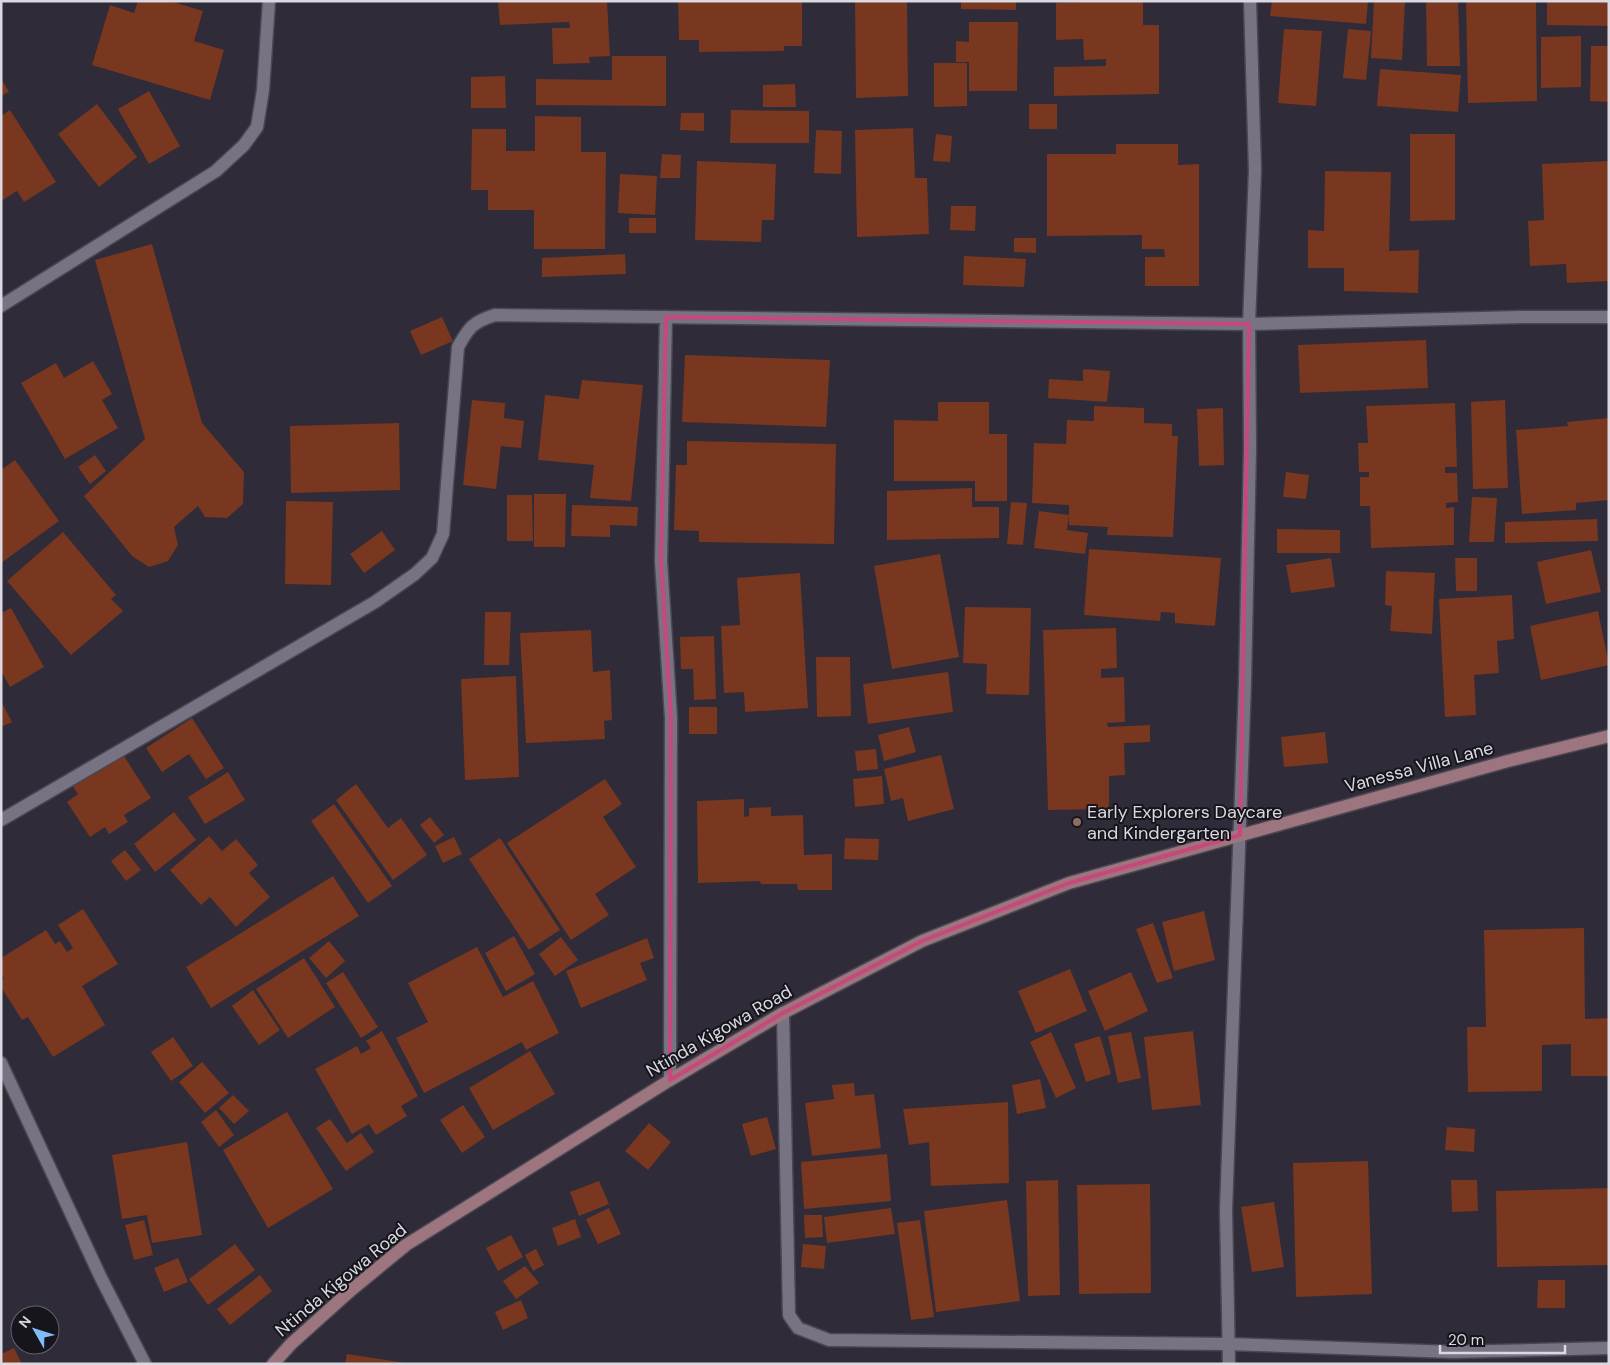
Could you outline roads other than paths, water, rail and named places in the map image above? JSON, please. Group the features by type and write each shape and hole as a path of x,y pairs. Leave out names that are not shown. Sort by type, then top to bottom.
{"street":[{"path":"1,306 216,171 244,144 257,127 262,107 269,1"},
{"path":"1229,1364 1226,1210 1240,835 1250,458 1249,324 1254,170 1250,1"},
{"path":"1,820 375,602 415,574 432,558 443,534 458,347 466,332 479,320 495,315 1249,324 1609,316"},
{"path":"666,317 661,561 671,718 670,1080"},
{"name":"Vanessa Villa Lane","path":"1240,835 1508,761 1609,736"},
{"name":"Ntinda Kigowa Road","path":"272,1364 291,1344 350,1291 406,1245 670,1080 782,1013 922,941 1069,883 1240,835"},
{"path":"782,1013 789,1315 798,1328 829,1340 1228,1344 1453,1352 1609,1348"},
{"path":"1,1062 101,1278 145,1364"}],"place":[{"name":"Early Explorers Daycare and Kindergarten","path":"1077,822"}]}
